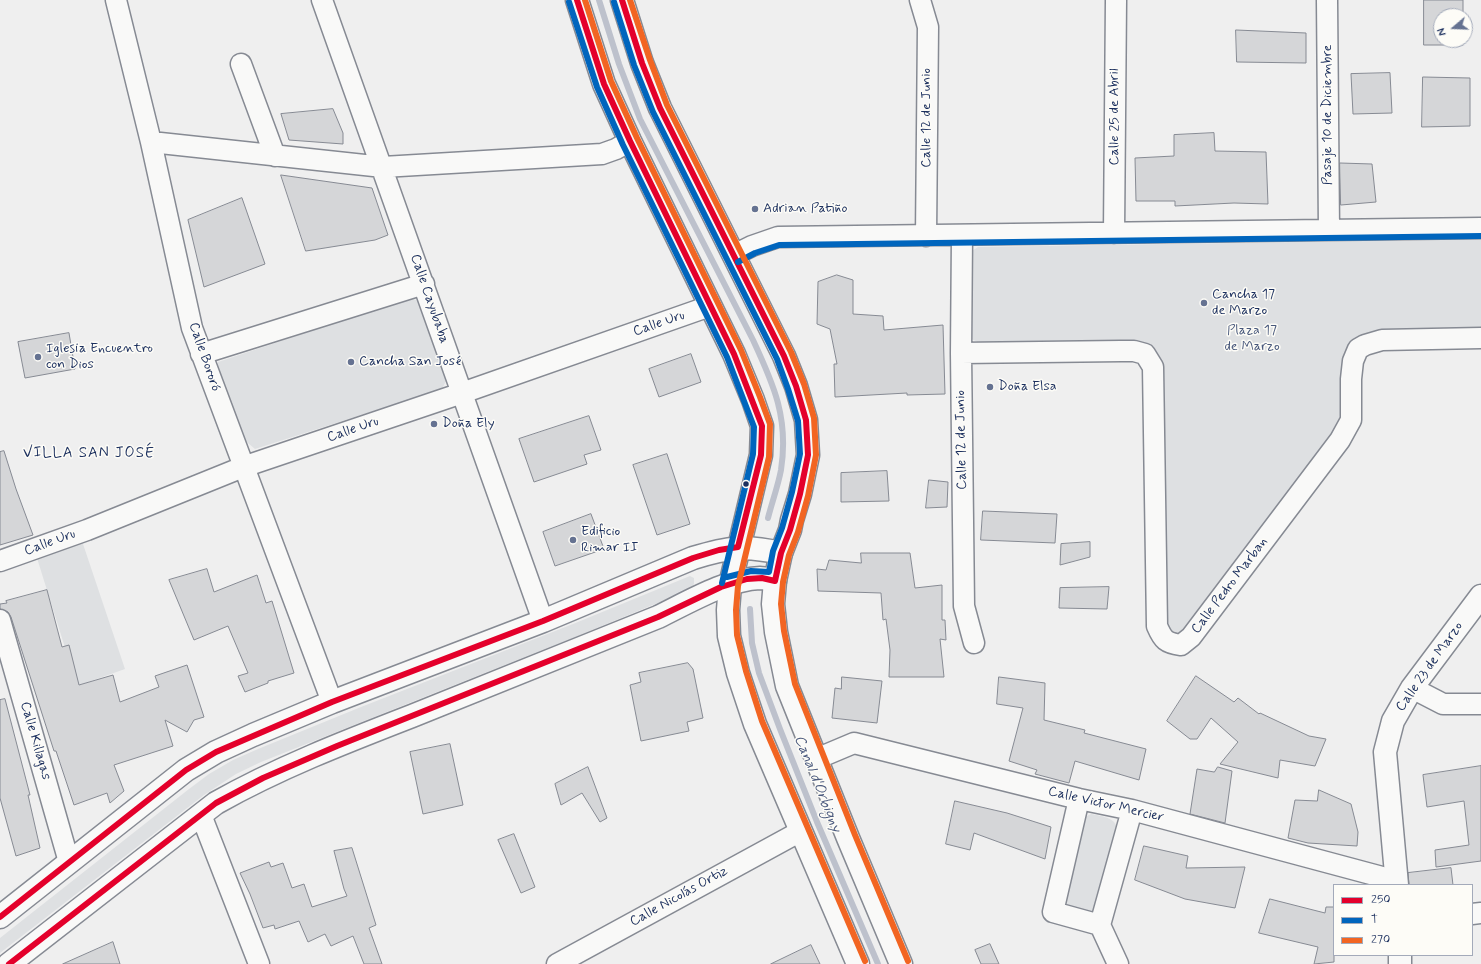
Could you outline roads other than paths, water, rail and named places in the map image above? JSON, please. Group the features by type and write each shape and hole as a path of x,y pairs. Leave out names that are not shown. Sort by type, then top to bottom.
{"main road":[{"path":"578,0 604,84 736,360 762,426 761,455 730,585 728,610 729,636 738,673 755,724 858,964"},
{"path":"622,0 642,63 660,108 784,356 796,386 806,420 808,455 800,494 790,530 781,553 775,581 773,604 776,632 787,686 848,838 901,964"},
{"path":"0,917 186,770 216,752 332,702 543,621 693,558 719,550 738,547 781,553"},
{"path":"10,964 216,804 235,792 274,772 658,618 698,597 745,580 761,578 775,581"},
{"name":"Calle 23 de Marzo","path":"1397,883 1385,752 1393,721 1412,688 1481,596"}],"street":[{"name":"Calle Bororó","path":"116,0 151,142 192,328 332,702"},
{"name":"Calle Cayubaba","path":"322,0 383,167 543,621"},
{"name":"Calle 12 de Junio","path":"920,0 928,27 926,236"},
{"name":"Calle 25 de Abril","path":"1114,233 1116,0"},
{"name":"Pasaje 10 de Diciembre","path":"1328,0 1329,230"},
{"path":"241,64 275,156"},
{"path":"151,142 383,167 602,154 616,149 630,141"},
{"path":"734,256 752,246 778,237 962,236 1481,228"},
{"name":"Calle 12 de Junio","path":"962,236 961,353 964,606 974,643"},
{"path":"201,354 424,284"},
{"name":"Calle Uru","path":"0,561 86,530 243,466 462,393 710,306"},
{"name":"Calle Pedro Marban","path":"961,353 1134,351 1145,354 1154,367 1157,626 1161,636 1169,644 1181,645 1191,637 1340,440 1351,420 1351,379 1353,360 1358,349 1365,345 1382,340 1481,338"},
{"name":"Calle Killagas","path":"0,620 69,862"},
{"path":"1412,688 1443,704 1481,704"},
{"name":"Calle Victor Mercier","path":"816,759 854,743 1079,799 1132,810 1397,883"},
{"path":"1079,799 1053,912 1100,925"},
{"path":"1118,964 1100,925 1132,810"},
{"path":"201,815 259,964"},
{"name":"Calle Nicolás Ortiz","path":"557,964 582,958 801,831"}],"waterway":[{"name":"Canal d'Orbigny","path":"599,0 619,64 640,119 753,340 773,387 781,418 783,452 780,476 768,518"},
{"name":"Canal d'Orbigny","path":"750,609 752,643 759,673 817,822 878,964"}],"place":[{"name":"Adrian Patiño","path":"755,209"},
{"name":"Cancha 17 de Marzo","path":"1204,303"},
{"name":"Iglesia Encuentro con Dios","path":"38,357"},
{"name":"Cancha San José","path":"351,362"},
{"name":"Doña Elsa","path":"990,387"},
{"name":"Doña Ely","path":"434,424"},
{"name":"Edificio Rimar II","path":"573,540"}],"district":[{"name":"VILLA SAN JOSÉ","path":"89,454"}],"park label":[{"name":"Plaza 17 de Marzo","path":"1252,340"}]}
